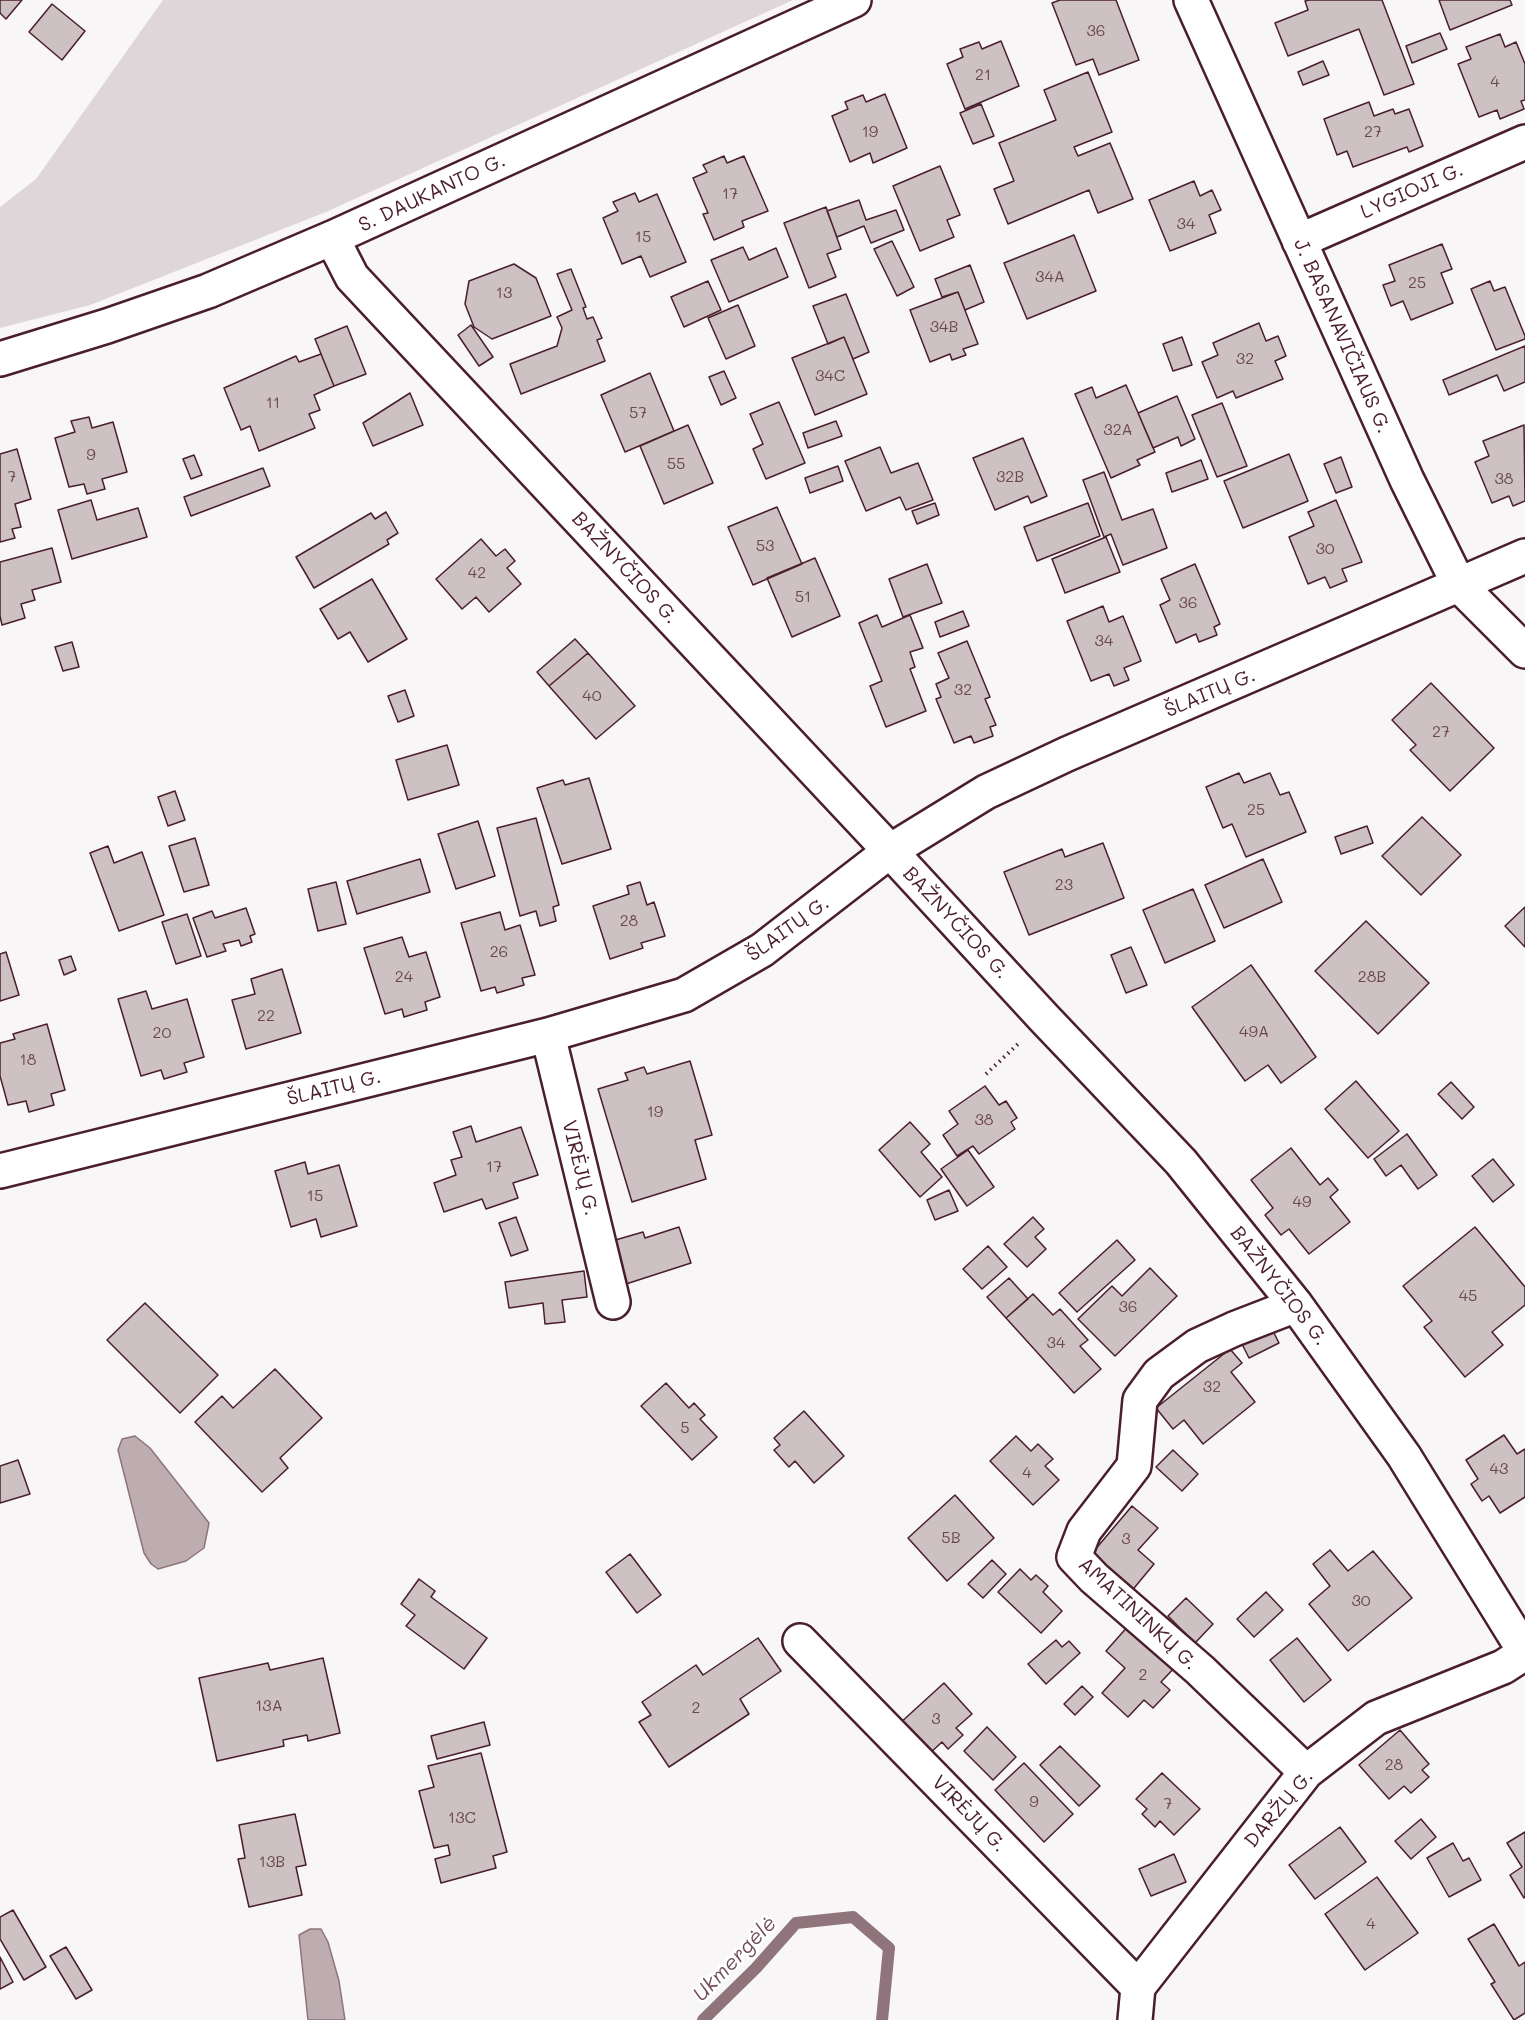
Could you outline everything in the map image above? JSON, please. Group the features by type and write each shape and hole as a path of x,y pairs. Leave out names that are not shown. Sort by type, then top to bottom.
{"street":[{"name":"S. DAUKANTO G.","path":"0,359 107,326 208,291 332,238 854,0"},
{"name":"J. BASANAVIČIAUS G.","path":"1191,0 1407,480 1459,585 1525,651"},
{"name":"LYGIOJI G.","path":"1299,241 1525,142"},
{"name":"BAŽNYČIOS G.","path":"332,238 352,277 1181,1162 1296,1305 1404,1456 1525,1653"},
{"name":"ŠLAITŲ G.","path":"0,1171 548,1035 684,995 762,950 890,851 986,792 1067,754 1525,556"},
{"name":"VIRĖJŲ G.","path":"548,1035 613,1302"},
{"name":"AMATININKŲ G.","path":"1296,1305 1197,1346 1159,1374 1140,1400 1134,1466 1084,1531 1074,1557 1094,1578 1200,1670 1306,1772"},
{"name":"VIRĖJŲ G.","path":"800,1641 1138,1987"},
{"name":"DARŽŲ G.","path":"1138,1987 1306,1772 1376,1718 1503,1667 1525,1653"},
{"path":"1135,2020 1138,1987"}],"path":[{"path":"986,1074 1018,1045"}],"shaded area":[{"path":"163,0 793,0 326,212 90,305 0,328 0,207 36,179"},
{"path":"135,1436 150,1448 209,1523 204,1548 186,1561 158,1569 151,1564 144,1553 118,1450 122,1439"},
{"path":"310,1929 321,1929 328,1942 339,1981 345,2020 308,2020 299,1935"}],"building":[{"path":"0,0 22,0 6,19 0,13"},
{"path":"1060,0 1116,0 1139,60 1099,75 1093,59 1076,65 1052,3"},
{"path":"1382,0 1414,84 1384,95 1359,29 1288,56 1275,23 1308,10 1305,1"},
{"path":"1439,0 1510,0 1512,5 1450,30"},
{"path":"52,4 85,31 62,60 29,32"},
{"path":"1440,33 1447,49 1412,63 1406,46"},
{"path":"1500,34 1505,47 1516,42 1525,64 1525,100 1521,101 1524,109 1500,119 1497,110 1479,117 1458,64 1471,59 1466,47"},
{"path":"1001,41 1019,86 965,109 947,64 963,57 960,49 979,42 982,49"},
{"path":"1323,61 1329,75 1303,85 1298,72"},
{"path":"1088,72 1112,132 1074,147 1078,156 1110,143 1133,199 1098,213 1089,190 1008,224 994,189 1014,181 999,143 1056,120 1044,90"},
{"path":"885,94 907,148 873,163 870,153 850,162 832,116 848,109 845,102 863,95 866,102"},
{"path":"1369,102 1374,116 1393,109 1395,114 1409,109 1423,146 1409,152 1407,147 1353,167 1347,151 1337,155 1324,119"},
{"path":"981,104 994,136 973,144 960,113"},
{"path":"724,156 727,163 744,156 768,211 742,221 744,227 714,240 703,214 708,213 693,178 707,172 703,165"},
{"path":"940,166 960,215 947,220 954,237 920,251 893,186"},
{"path":"1194,181 1200,196 1212,190 1221,210 1209,215 1216,233 1170,251 1149,200"},
{"path":"635,193 639,202 657,194 686,262 650,277 641,256 622,264 603,218 618,211 613,202"},
{"path":"859,200 866,220 896,210 904,230 871,243 864,226 837,237 827,211"},
{"path":"826,207 841,249 827,254 836,277 809,288 784,223"},
{"path":"1074,235 1096,291 1027,319 1004,263"},
{"path":"892,241 914,287 897,296 874,249"},
{"path":"1442,244 1452,269 1441,273 1453,303 1411,320 1403,301 1391,306 1383,285 1395,281 1389,265"},
{"path":"743,247 749,260 776,248 788,277 729,302 711,260"},
{"path":"514,264 536,278 551,316 492,339 474,327 465,304 469,281"},
{"path":"970,265 984,302 965,310 958,292 942,297 935,279"},
{"path":"571,269 586,307 583,308 587,319 593,317 602,338 597,340 605,361 521,394 510,364 557,346 562,328 557,317 572,310 557,274"},
{"path":"708,281 721,310 684,327 671,297"},
{"path":"1490,281 1494,291 1505,287 1525,336 1525,339 1496,350 1471,289"},
{"path":"958,292 978,344 963,349 966,355 952,360 950,354 930,362 910,310"},
{"path":"846,294 869,352 853,359 844,337 828,344 813,306"},
{"path":"738,305 755,346 726,359 708,318"},
{"path":"1259,323 1266,341 1278,336 1286,356 1275,361 1283,379 1236,398 1233,391 1217,398 1202,362 1218,355 1213,343"},
{"path":"471,325 493,357 479,366 458,335"},
{"path":"347,326 366,374 334,386 315,339"},
{"path":"844,337 867,394 815,415 792,358"},
{"path":"1182,337 1192,365 1173,371 1163,344"},
{"path":"1525,346 1525,382 1504,391 1497,375 1449,395 1443,380"},
{"path":"321,354 334,386 314,395 320,410 309,414 315,428 259,451 250,426 241,430 224,388 296,356 299,362"},
{"path":"724,371 736,398 721,405 709,377"},
{"path":"650,373 674,431 625,452 601,395"},
{"path":"1126,385 1155,452 1137,460 1140,465 1111,478 1075,394 1092,387 1096,398"},
{"path":"410,393 423,425 373,446 363,423"},
{"path":"1177,396 1195,439 1181,446 1178,437 1153,448 1138,413"},
{"path":"779,402 805,463 766,479 753,449 763,444 750,414"},
{"path":"1222,403 1247,466 1217,477 1192,415"},
{"path":"89,417 92,428 113,422 127,472 102,479 105,489 87,494 84,484 69,487 55,438 75,432 71,421"},
{"path":"836,421 842,436 808,448 803,433"},
{"path":"688,425 713,483 664,504 640,446"},
{"path":"1524,425 1525,501 1513,506 1509,496 1492,503 1475,462 1489,456 1483,441"},
{"path":"1023,438 1047,496 1031,503 1028,496 995,510 973,458"},
{"path":"880,447 891,473 918,463 933,500 906,510 900,497 866,511 845,461"},
{"path":"17,449 31,499 15,504 21,527 12,529 15,538 0,542 0,454"},
{"path":"1289,454 1308,501 1243,528 1224,481"},
{"path":"194,455 202,475 191,479 183,459"},
{"path":"1341,457 1352,487 1336,493 1324,464"},
{"path":"1201,460 1208,479 1172,492 1166,473"},
{"path":"838,466 843,481 810,493 805,478"},
{"path":"263,468 270,486 191,516 184,497"},
{"path":"1104,472 1122,520 1153,509 1167,548 1123,565 1111,534 1104,537 1083,480"},
{"path":"91,500 97,520 138,508 147,537 72,559 58,510"},
{"path":"1336,500 1362,562 1342,569 1347,581 1330,588 1325,577 1308,584 1289,537 1314,526 1308,512"},
{"path":"935,503 939,515 917,524 912,511"},
{"path":"1088,503 1100,536 1037,561 1024,527"},
{"path":"777,507 802,564 753,585 728,527"},
{"path":"386,512 398,533 387,540 389,544 314,588 296,557 371,513 375,519"},
{"path":"1106,537 1120,572 1065,593 1052,559"},
{"path":"481,539 496,556 505,549 515,561 507,568 521,584 489,612 476,597 462,609 436,579"},
{"path":"52,548 61,582 32,590 35,600 21,604 25,618 2,625 0,562"},
{"path":"815,558 840,616 792,637 767,578"},
{"path":"927,564 942,603 903,617 889,579"},
{"path":"1195,564 1220,624 1214,627 1217,635 1199,642 1196,634 1176,643 1160,605 1170,600 1161,579"},
{"path":"372,579 407,639 368,662 350,632 338,639 320,609"},
{"path":"1103,606 1109,622 1123,616 1141,661 1124,668 1129,680 1114,686 1109,674 1091,681 1067,621"},
{"path":"963,611 969,626 940,637 935,622"},
{"path":"877,615 882,627 910,615 923,648 910,652 915,667 910,669 926,711 886,727 870,686 882,681 859,623"},
{"path":"575,639 588,653 549,686 537,672"},
{"path":"967,641 990,697 985,699 996,725 990,727 993,736 974,743 971,736 954,743 936,699 941,697 936,684 949,678 938,653"},
{"path":"72,642 79,667 63,671 55,647"},
{"path":"588,653 635,706 596,739 549,686"},
{"path":"1431,683 1494,748 1450,791 1410,750 1416,745 1392,720"},
{"path":"405,690 414,716 398,722 388,696"},
{"path":"447,745 459,785 408,800 396,760"},
{"path":"1239,773 1244,783 1270,773 1280,795 1289,792 1306,832 1246,857 1232,824 1223,828 1206,787"},
{"path":"589,778 611,849 562,864 537,788 563,780 565,785"},
{"path":"175,791 185,820 168,826 158,797"},
{"path":"1422,817 1461,855 1421,895 1382,856"},
{"path":"536,818 559,905 553,907 556,921 540,926 536,911 520,916 497,828"},
{"path":"478,821 495,876 456,889 438,834"},
{"path":"1367,826 1373,843 1341,854 1335,837"},
{"path":"195,838 209,885 184,892 169,846"},
{"path":"1103,843 1124,898 1029,935 1004,872 1062,849 1065,857"},
{"path":"108,846 114,863 142,852 164,915 119,931 90,853"},
{"path":"420,859 430,892 357,914 347,881"},
{"path":"1263,859 1282,902 1224,928 1205,885"},
{"path":"336,882 346,924 318,931 308,889"},
{"path":"640,882 647,905 654,902 665,936 641,943 643,948 610,959 593,906 629,894 627,886"},
{"path":"1193,889 1215,941 1165,963 1143,910"},
{"path":"1525,907 1525,947 1505,926"},
{"path":"246,908 255,934 250,936 252,942 241,946 239,940 223,944 226,951 207,957 193,918 212,911 215,918"},
{"path":"500,912 505,930 520,925 535,975 522,978 524,985 497,993 495,987 481,991 461,923"},
{"path":"187,914 201,956 176,964 162,922"},
{"path":"1366,921 1429,983 1378,1034 1315,971"},
{"path":"402,937 409,957 426,952 440,997 425,1002 427,1010 404,1017 402,1009 385,1014 364,948"},
{"path":"1131,947 1147,985 1126,993 1111,955"},
{"path":"6,952 19,995 0,1001 0,954"},
{"path":"71,956 76,970 64,975 59,960"},
{"path":"1251,965 1316,1057 1281,1083 1268,1065 1245,1081 1192,1007"},
{"path":"282,969 301,1033 246,1049 232,1000 255,994 251,979"},
{"path":"146,991 152,1009 187,999 204,1057 184,1063 187,1072 164,1079 161,1070 141,1076 118,999"},
{"path":"47,1024 65,1090 51,1094 54,1105 29,1112 26,1101 8,1105 0,1076 0,1043 15,1039 13,1034"},
{"path":"690,1061 712,1135 695,1140 706,1179 632,1202 598,1089 628,1080 625,1073 644,1067 647,1074"},
{"path":"1356,1081 1399,1131 1368,1158 1325,1109"},
{"path":"1451,1082 1474,1107 1462,1119 1438,1094"},
{"path":"985,1086 999,1105 1006,1101 1017,1118 1011,1122 1015,1129 979,1154 973,1146 957,1156 943,1135 958,1124 949,1111"},
{"path":"910,1122 930,1144 921,1152 942,1177 920,1197 879,1150"},
{"path":"471,1126 476,1142 521,1127 538,1175 513,1183 518,1198 486,1209 482,1199 444,1212 434,1183 456,1175 451,1160 462,1157 453,1132"},
{"path":"1407,1134 1437,1175 1418,1189 1401,1165 1386,1176 1374,1159"},
{"path":"1291,1148 1320,1185 1328,1178 1338,1190 1330,1197 1350,1222 1309,1254 1289,1229 1281,1235 1265,1215 1273,1208 1251,1180"},
{"path":"968,1150 994,1187 967,1206 941,1169"},
{"path":"1493,1159 1514,1185 1493,1202 1472,1176"},
{"path":"305,1162 308,1174 339,1165 357,1226 321,1237 316,1219 291,1227 275,1171"},
{"path":"949,1190 958,1211 935,1220 927,1200"},
{"path":"516,1217 528,1250 511,1256 499,1223"},
{"path":"1033,1217 1044,1229 1035,1237 1046,1249 1027,1267 1004,1244"},
{"path":"679,1227 691,1263 626,1284 612,1241 643,1232 645,1238"},
{"path":"1475,1227 1525,1287 1525,1305 1492,1332 1503,1345 1465,1377 1424,1327 1432,1321 1403,1286"},
{"path":"1117,1240 1135,1260 1077,1312 1059,1293"},
{"path":"988,1246 1007,1267 982,1289 963,1269"},
{"path":"1150,1268 1177,1296 1115,1356 1078,1319 1112,1286 1122,1296"},
{"path":"584,1271 587,1297 562,1300 565,1322 545,1324 543,1303 509,1308 505,1282"},
{"path":"1009,1278 1028,1299 1006,1318 987,1297"},
{"path":"1033,1294 1053,1315 1060,1309 1088,1340 1080,1346 1101,1369 1074,1393 1006,1318"},
{"path":"145,1303 218,1375 180,1413 107,1340"},
{"path":"1269,1323 1279,1343 1249,1358 1239,1338"},
{"path":"1230,1349 1242,1363 1231,1372 1255,1402 1203,1444 1184,1420 1173,1429 1156,1408"},
{"path":"275,1369 322,1418 280,1458 288,1468 262,1492 195,1422 222,1396 233,1408"},
{"path":"666,1383 689,1408 694,1403 705,1415 700,1419 717,1437 692,1460 641,1406"},
{"path":"804,1411 844,1456 814,1483 795,1461 789,1467 774,1450 780,1445 774,1438"},
{"path":"1504,1435 1517,1454 1525,1449 1525,1497 1500,1513 1489,1496 1482,1501 1471,1484 1478,1479 1466,1460"},
{"path":"1016,1436 1031,1451 1038,1444 1053,1459 1045,1466 1059,1480 1033,1505 990,1461"},
{"path":"1173,1450 1198,1474 1182,1491 1156,1467"},
{"path":"18,1460 30,1494 0,1503 0,1466"},
{"path":"955,1495 994,1538 947,1581 908,1538"},
{"path":"1132,1506 1158,1528 1138,1550 1154,1564 1130,1593 1088,1558"},
{"path":"1330,1550 1348,1571 1373,1551 1412,1598 1348,1651 1309,1604 1330,1586 1313,1564"},
{"path":"630,1554 661,1595 637,1613 606,1572"},
{"path":"992,1560 1006,1574 983,1598 968,1584"},
{"path":"1020,1569 1031,1580 1036,1575 1048,1586 1043,1592 1062,1611 1041,1633 998,1592"},
{"path":"419,1579 435,1591 431,1597 487,1638 464,1669 406,1626 415,1615 401,1604"},
{"path":"1266,1592 1283,1610 1254,1637 1237,1619"},
{"path":"1186,1598 1213,1624 1195,1643 1168,1616"},
{"path":"1130,1624 1176,1666 1161,1682 1170,1690 1153,1708 1144,1700 1128,1717 1102,1693 1125,1668 1106,1651"},
{"path":"758,1638 781,1671 740,1699 749,1714 669,1767 639,1722 651,1715 642,1702 696,1665 703,1675"},
{"path":"1297,1638 1331,1680 1304,1702 1270,1660"},
{"path":"1056,1640 1062,1647 1069,1641 1080,1653 1046,1684 1028,1664"},
{"path":"323,1658 340,1733 308,1741 307,1735 283,1740 284,1746 217,1761 199,1678 268,1663 270,1670"},
{"path":"944,1683 972,1714 956,1728 963,1735 948,1749 942,1742 928,1755 899,1724"},
{"path":"1082,1686 1093,1697 1075,1715 1064,1704"},
{"path":"484,1722 490,1745 437,1759 431,1736"},
{"path":"987,1727 1016,1757 993,1780 964,1751"},
{"path":"1400,1730 1429,1764 1422,1770 1429,1777 1411,1793 1404,1786 1389,1799 1359,1765"},
{"path":"1060,1746 1100,1786 1079,1806 1040,1765"},
{"path":"481,1753 507,1852 493,1856 496,1868 441,1883 435,1859 450,1855 448,1845 434,1848 419,1791 434,1787 428,1766"},
{"path":"1024,1763 1073,1814 1044,1842 995,1790"},
{"path":"1162,1773 1200,1809 1174,1835 1160,1821 1155,1827 1142,1814 1147,1809 1136,1799"},
{"path":"295,1814 306,1865 296,1867 302,1895 249,1907 238,1859 245,1858 239,1825"},
{"path":"1421,1819 1436,1837 1411,1859 1395,1841"},
{"path":"1340,1827 1366,1862 1315,1899 1289,1865"},
{"path":"1525,1832 1524,1898 1510,1875 1522,1867 1507,1843"},
{"path":"1453,1843 1463,1861 1469,1858 1481,1880 1449,1897 1427,1858"},
{"path":"1174,1854 1186,1882 1151,1896 1139,1869"},
{"path":"1377,1877 1418,1933 1365,1970 1325,1914"},
{"path":"13,1910 46,1967 24,1980 0,1939 0,1917"},
{"path":"1494,1924 1519,1966 1525,1962 1525,2013 1514,2020 1491,1984 1495,1982 1468,1939"},
{"path":"66,1947 92,1990 76,1999 50,1956"},
{"path":"0,1957 13,1982 0,1989"}],"waterway":[{"name":"Ukmergėlė","path":"703,2020 756,1968 796,1923 853,1917 889,1948 882,2020"}]}
